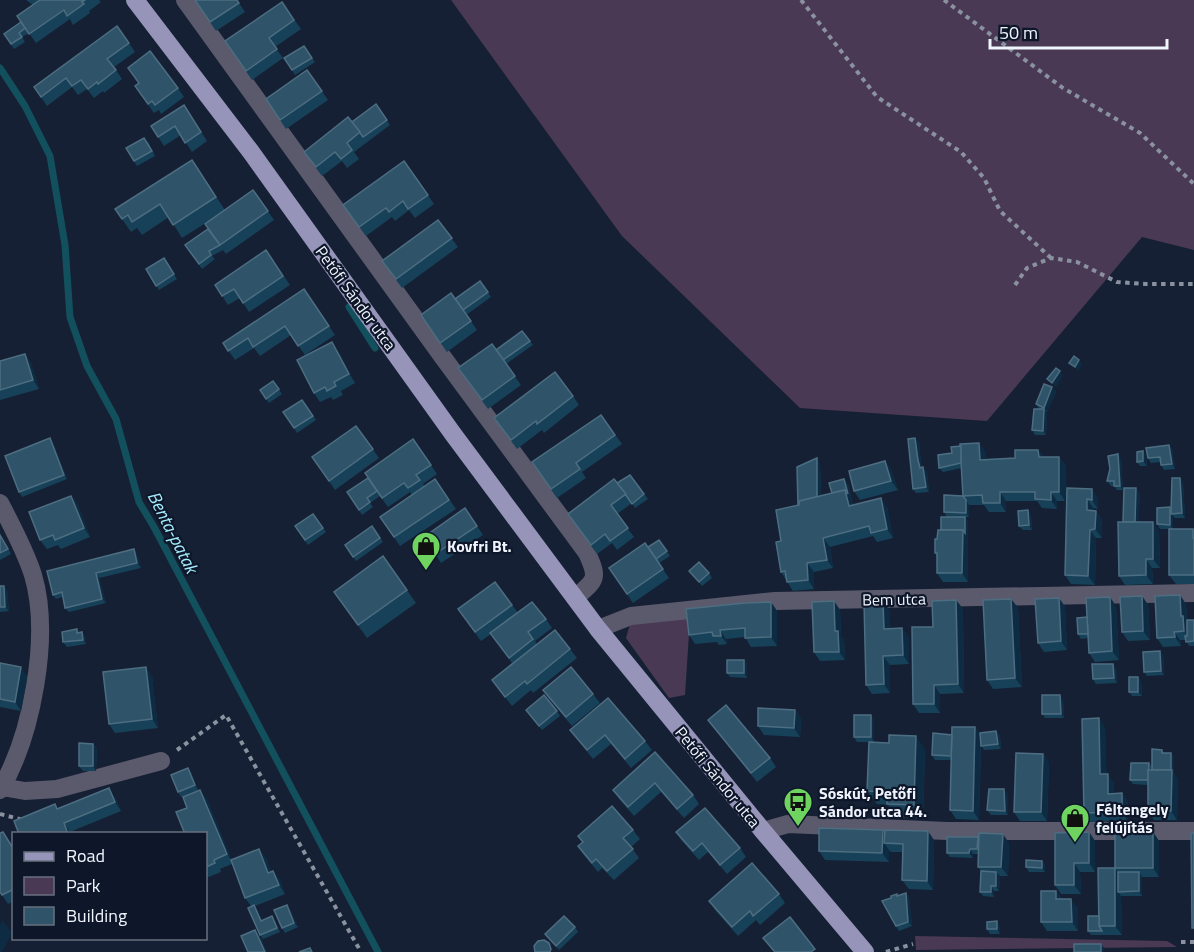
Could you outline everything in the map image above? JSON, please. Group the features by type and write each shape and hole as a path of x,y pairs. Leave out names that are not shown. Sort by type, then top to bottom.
{"main road":[{"name":"Petőfi Sándor utca","path":"135,0 251,152 453,434 598,629 762,831 865,952"}],"street":[{"path":"184,0 587,553 595,571 592,583 575,598"},
{"path":"0,503 32,574 37,596 39,654 37,681 30,714 1,789 24,791 57,789 161,761"},
{"name":"Bem utca","path":"598,629 631,616 776,601 1194,593"},
{"path":"762,831 788,824 947,831 1194,831"}],"path":[{"path":"801,0 877,97 961,152 984,178 1000,211 1051,258"},
{"path":"944,0 1063,88 1140,133 1194,184"},
{"path":"1015,285 1027,268 1051,258 1077,262 1117,282 1194,284"},
{"path":"161,761 226,715 361,952"},
{"path":"1180,942 1194,942"},
{"path":"886,952 913,944"}],"green space":[{"path":"451,0 1194,0 1194,250 1142,237 987,421 800,408 622,236"},
{"path":"690,618 685,695 669,698 626,638 630,624"},
{"path":"915,936 1167,941 1177,947 916,950"}],"building":[{"path":"40,0 85,0 82,2 84,4 67,16 64,10 29,34 17,16"},
{"path":"195,0 237,0 239,3 210,22"},
{"path":"282,2 294,20 269,38 277,49 246,71 225,41"},
{"path":"21,22 25,28 19,33 22,37 11,44 4,34"},
{"path":"117,26 129,43 107,59 116,70 88,89 81,80 72,86 66,78 41,97 34,87"},
{"path":"304,46 312,58 292,70 284,58"},
{"path":"150,51 178,88 155,105 152,101 148,104 135,86 139,83 128,68"},
{"path":"307,70 322,91 280,120 266,99"},
{"path":"376,104 387,120 363,137 352,122"},
{"path":"184,105 201,132 185,143 175,126 158,137 151,126"},
{"path":"348,117 360,132 347,143 352,150 341,159 335,152 316,167 304,152"},
{"path":"144,138 152,151 134,161 126,148"},
{"path":"192,160 216,197 173,225 160,204 132,222 128,215 122,219 115,209"},
{"path":"404,161 428,195 408,209 403,201 389,212 386,208 359,227 343,205"},
{"path":"253,190 268,211 220,245 205,224"},
{"path":"438,220 452,238 396,279 382,261"},
{"path":"208,229 220,245 209,251 211,255 199,264 185,245"},
{"path":"266,250 283,276 243,303 234,289 222,296 215,285"},
{"path":"164,258 174,274 156,286 146,269"},
{"path":"480,281 488,292 463,310 455,299"},
{"path":"304,289 329,326 298,346 285,326 253,347 248,338 228,351 223,343"},
{"path":"451,293 471,321 440,343 421,315"},
{"path":"522,331 530,341 503,360 496,350"},
{"path":"332,342 349,374 334,382 336,386 327,391 325,387 314,393 297,360"},
{"path":"492,344 515,376 482,400 458,368"},
{"path":"25,354 33,380 0,390 0,361"},
{"path":"1074,356 1079,360 1075,367 1069,363"},
{"path":"1056,368 1060,371 1052,383 1047,379"},
{"path":"555,372 573,396 537,424 536,421 511,440 494,418"},
{"path":"273,381 279,389 266,399 260,390"},
{"path":"1044,384 1052,387 1044,408 1036,404"},
{"path":"302,400 313,416 294,428 283,412"},
{"path":"1034,409 1044,409 1043,431 1032,430"},
{"path":"601,415 615,435 576,463 580,469 551,489 532,462"},
{"path":"356,426 373,449 329,481 312,457"},
{"path":"50,438 64,475 19,492 5,456"},
{"path":"915,438 918,460 920,468 923,467 926,487 913,489 908,439"},
{"path":"413,439 431,465 416,475 420,480 408,488 404,483 382,498 365,473"},
{"path":"979,443 980,460 1015,458 1015,450 1038,450 1039,457 1059,457 1059,492 1051,492 1051,500 1035,499 1035,492 1000,492 1000,503 983,503 982,495 963,496 960,444"},
{"path":"1169,445 1172,464 1161,465 1160,457 1148,458 1146,448"},
{"path":"961,446 961,463 939,468 938,455 952,453 951,447"},
{"path":"1143,451 1143,461 1137,462 1137,452"},
{"path":"1118,454 1120,486 1114,486 1114,481 1107,481 1110,469 1108,456"},
{"path":"817,458 817,497 799,501 798,505 797,467"},
{"path":"885,461 891,481 854,491 849,471"},
{"path":"630,475 644,494 632,504 617,483"},
{"path":"368,478 377,491 367,498 370,502 359,510 347,492"},
{"path":"1172,478 1180,478 1182,513 1171,514"},
{"path":"435,479 449,500 394,537 380,517"},
{"path":"614,479 626,494 611,505 628,528 610,541 605,534 591,545 568,514"},
{"path":"844,479 848,494 845,490 832,493 829,483"},
{"path":"1067,488 1092,489 1092,500 1087,499 1087,510 1096,511 1095,529 1090,530 1088,576 1065,575"},
{"path":"1124,488 1136,488 1135,522 1123,522"},
{"path":"845,490 849,506 881,498 887,529 871,533 869,526 823,538 827,560 807,563 808,580 787,582 785,571 781,572 776,542 781,541 776,510 799,505 799,501"},
{"path":"944,495 963,496 966,500 966,513 944,512"},
{"path":"71,496 84,528 55,540 53,535 40,540 29,512"},
{"path":"1170,507 1170,525 1157,524 1157,508"},
{"path":"465,508 477,526 435,554 424,537"},
{"path":"1028,510 1029,525 1019,526 1018,511"},
{"path":"313,514 323,528 305,540 295,526"},
{"path":"941,517 965,517 965,533 963,530 941,530"},
{"path":"1118,522 1153,522 1153,559 1146,559 1146,575 1119,576"},
{"path":"372,526 380,538 353,557 345,545"},
{"path":"1169,529 1193,529 1194,575 1169,575"},
{"path":"938,530 963,530 962,573 937,573 935,539 937,539"},
{"path":"0,535 8,549 0,553"},
{"path":"659,540 667,551 656,559 648,547"},
{"path":"645,543 663,569 627,594 609,568"},
{"path":"134,549 137,563 96,573 102,599 65,608 62,592 53,595 47,571"},
{"path":"383,556 407,590 358,625 334,592"},
{"path":"699,562 709,573 699,582 689,571"},
{"path":"495,582 512,605 475,632 458,609"},
{"path":"0,586 4,586 5,607 0,607"},
{"path":"1180,595 1184,631 1174,632 1175,637 1157,638 1155,596"},
{"path":"1142,596 1143,631 1122,632 1120,597"},
{"path":"1110,597 1112,651 1089,653 1086,598"},
{"path":"1059,598 1061,641 1038,643 1035,599"},
{"path":"1011,599 1015,678 987,680 983,600"},
{"path":"956,600 958,684 934,685 934,704 913,704 912,627 933,627 932,601"},
{"path":"834,601 835,631 838,631 839,652 814,652 812,602"},
{"path":"532,602 546,619 528,632 533,639 509,658 490,633"},
{"path":"771,602 771,637 745,638 745,628 720,630 721,636 713,636 712,632 689,635 686,609"},
{"path":"864,602 883,602 884,629 902,628 903,655 883,656 884,684 866,685"},
{"path":"1087,617 1088,634 1078,634 1077,618"},
{"path":"1187,620 1194,620 1194,641 1186,642"},
{"path":"77,629 77,633 82,632 83,640 63,642 62,632"},
{"path":"555,630 570,649 527,684 525,681 505,697 492,680"},
{"path":"1160,651 1161,671 1144,672 1143,652"},
{"path":"727,660 744,660 744,673 727,673"},
{"path":"0,663 21,667 15,702 0,699"},
{"path":"1092,664 1113,664 1114,678 1093,679"},
{"path":"146,667 152,719 109,724 103,672"},
{"path":"571,667 593,694 566,717 543,690"},
{"path":"1129,677 1138,677 1138,692 1129,692"},
{"path":"544,695 557,711 539,726 526,710"},
{"path":"1042,695 1060,695 1061,714 1042,714"},
{"path":"608,698 645,741 625,759 605,735 587,750 570,730"},
{"path":"726,705 770,758 751,773 708,720"},
{"path":"758,708 795,710 794,728 758,726"},
{"path":"854,715 871,715 871,737 854,737"},
{"path":"1099,718 1100,774 1108,774 1108,794 1122,793 1122,812 1084,813 1082,719"},
{"path":"952,727 975,727 973,811 950,810"},
{"path":"996,731 998,744 981,746 980,733"},
{"path":"933,733 952,735 951,756 932,755"},
{"path":"889,735 916,736 914,805 887,804 887,792 867,791 869,742 889,743"},
{"path":"79,743 93,744 93,766 79,766"},
{"path":"1152,749 1162,750 1162,753 1171,753 1171,770 1152,770"},
{"path":"655,752 693,795 677,809 655,783 628,807 613,790"},
{"path":"1016,753 1043,754 1041,812 1014,812"},
{"path":"1131,763 1149,763 1148,780 1130,780"},
{"path":"188,768 195,785 178,792 171,775"},
{"path":"1148,770 1172,770 1171,811 1148,811"},
{"path":"109,788 115,802 64,823 67,832 18,832 14,821 55,804 57,809"},
{"path":"989,789 1004,789 1005,811 987,810"},
{"path":"200,790 227,854 214,860 215,863 207,867 207,832 184,832 176,812 187,808 183,797"},
{"path":"612,806 633,830 623,838 633,849 607,871 596,859 592,863 578,846 583,842 578,836"},
{"path":"705,808 740,848 720,865 702,843 693,851 676,832"},
{"path":"819,828 883,830 882,853 819,851"},
{"path":"885,830 928,831 927,881 902,880 903,844 884,843"},
{"path":"3,832 12,847 12,890 2,895 0,892 0,833"},
{"path":"1089,832 1089,863 1074,863 1074,885 1055,885 1055,833"},
{"path":"1153,832 1153,868 1115,868 1115,833"},
{"path":"979,833 1003,834 1001,867 978,867"},
{"path":"1191,833 1194,833 1194,928 1192,928"},
{"path":"947,837 978,837 977,849 970,849 969,853 947,853"},
{"path":"259,849 268,873 273,871 279,885 245,898 231,860"},
{"path":"1026,860 1042,861 1042,868 1026,867"},
{"path":"752,863 779,894 753,916 750,911 732,927 709,901"},
{"path":"1098,868 1115,868 1115,926 1099,926"},
{"path":"981,871 996,872 996,886 991,886 991,892 980,892"},
{"path":"1118,872 1139,872 1139,891 1118,892"},
{"path":"1041,891 1056,891 1056,899 1071,899 1072,922 1041,922"},
{"path":"906,893 908,922 896,926 882,901 897,894 897,896"},
{"path":"254,905 261,921 272,916 277,928 260,935 248,908"},
{"path":"287,905 294,923 282,928 274,910"},
{"path":"564,916 575,927 556,946 545,934"},
{"path":"1088,916 1099,916 1099,926 1102,931 1088,931"},
{"path":"790,917 815,949 811,952 775,952 763,938"},
{"path":"997,921 997,929 987,929 987,922"},
{"path":"255,930 265,952 248,952 241,936"},
{"path":"544,940 549,943 550,952 535,952 534,946 538,941"},
{"path":"1074,944 1101,944 1101,952 1074,952"},
{"path":"310,948 312,952 299,952"}],"waterway":[{"name":"Benta-patak","path":"0,68 25,106 50,156 65,245 70,317 87,366 116,419 139,502 378,952"},
{"path":"349,307 375,348"}],"place":[{"name":"Kovfri Bt.","path":"426,572"},
{"name":"Sóskút, Petőfi Sándor utca 44.","path":"798,828"},
{"name":"Féltengely felújítás","path":"1075,844"}]}
